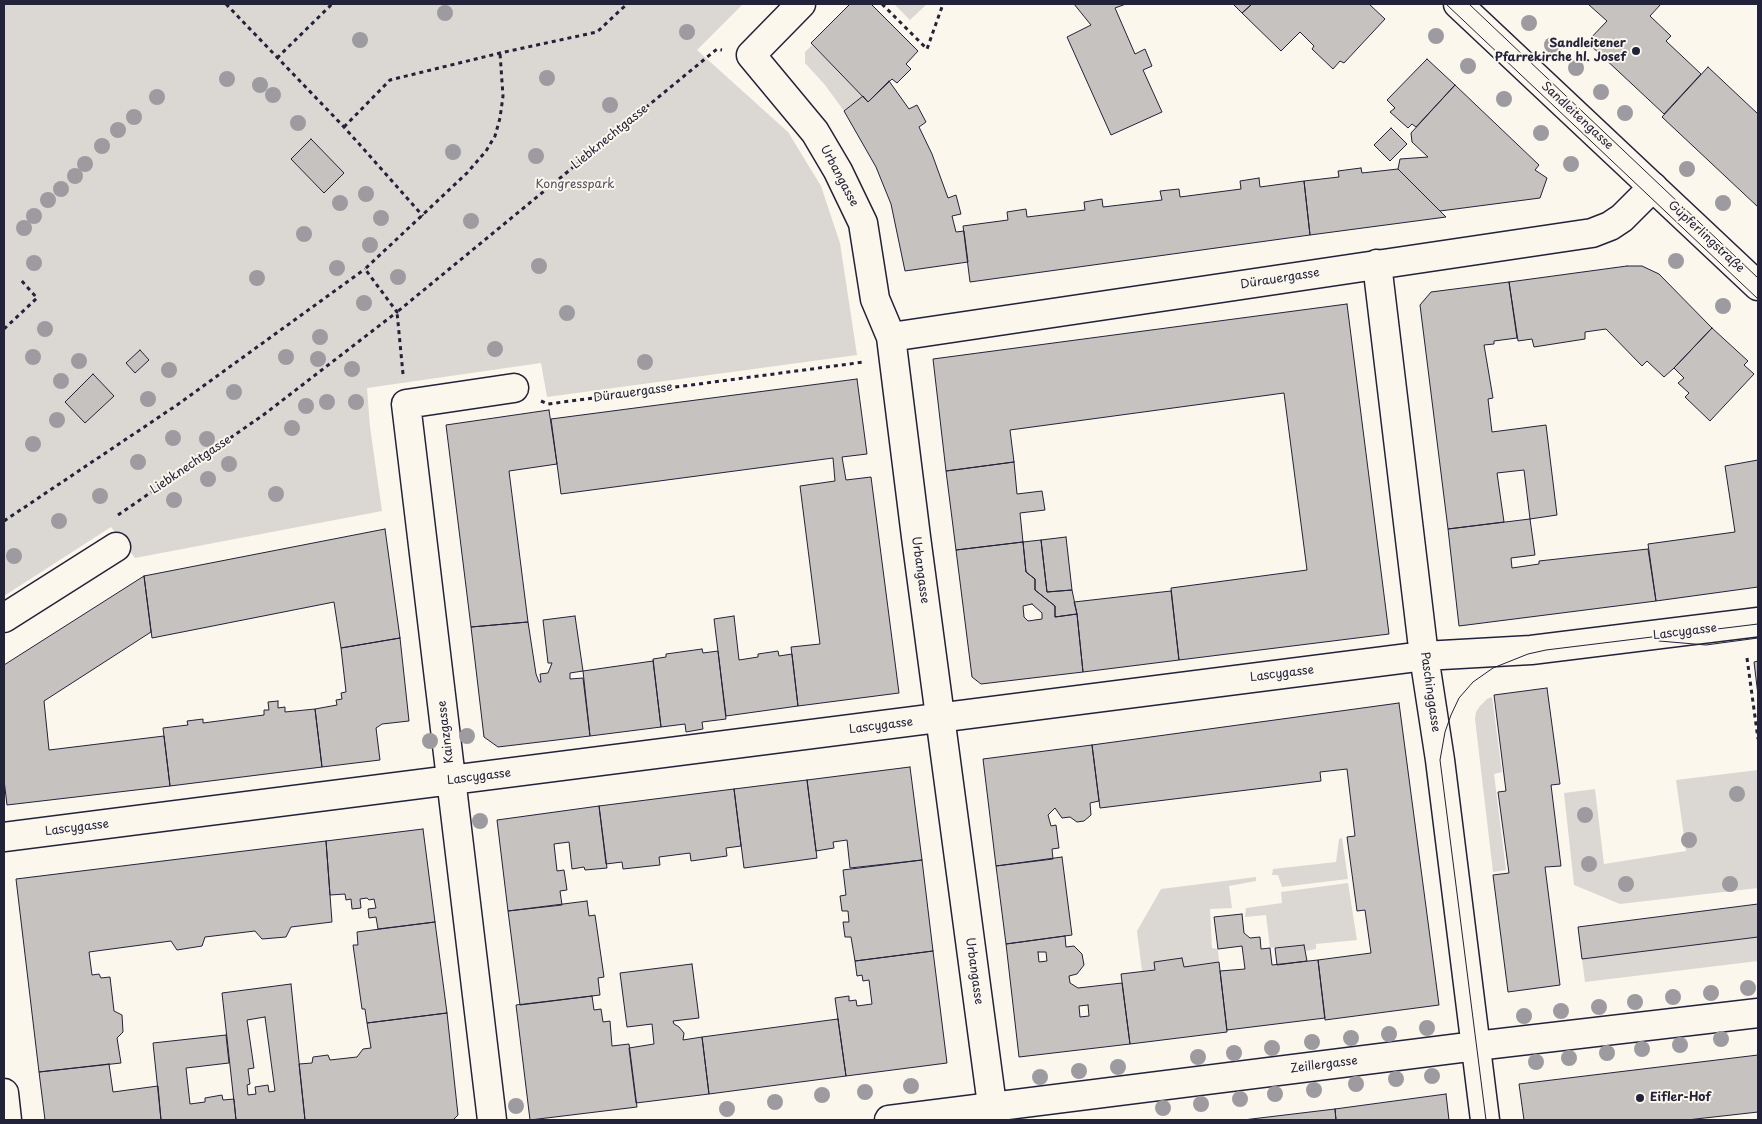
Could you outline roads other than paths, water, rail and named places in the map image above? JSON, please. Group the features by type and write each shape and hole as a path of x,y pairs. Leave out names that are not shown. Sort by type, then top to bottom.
{"street":[{"name":"Urbangasse","path":"802,4 751,55 815,132 838,171 862,223 875,299 891,337 993,1114"},
{"name":"Sandleitengasse","path":"1458,4 1653,187"},
{"name":"Dürauergasse","path":"891,337 1592,233 1610,226 1622,218 1653,187"},
{"name":"Güpferlingstraße","path":"1653,187 1758,286"},
{"name":"Paschinggasse","path":"1377,264 1424,656 1440,760 1485,1120"},
{"name":"Kainzgasse","path":"492,1120 406,404 514,388"},
{"path":"4,618 116,547"},
{"name":"Lascygasse","path":"4,837 1424,656 1531,650 1758,622"},
{"name":"Zeillergasse","path":"889,1120 993,1114 1476,1046 1758,1014"},
{"path":"4,1094 7,1120"}],"tram line":[{"path":"1446,4 1758,299"},
{"path":"1469,4 1758,278"},
{"path":"1486,1120 1440,760 1445,732 1459,698 1473,682 1493,668 1528,654 1546,650 1758,624"},
{"path":"1659,641 1706,645 1758,638"}],"place":[{"name":"Sandleitener Pfarrekirche hl. Josef","path":"1636,51"},
{"name":"Eifler-Hof","path":"1640,1098"}],"park label":[{"name":"Kongresspark","path":"575,185"}]}
